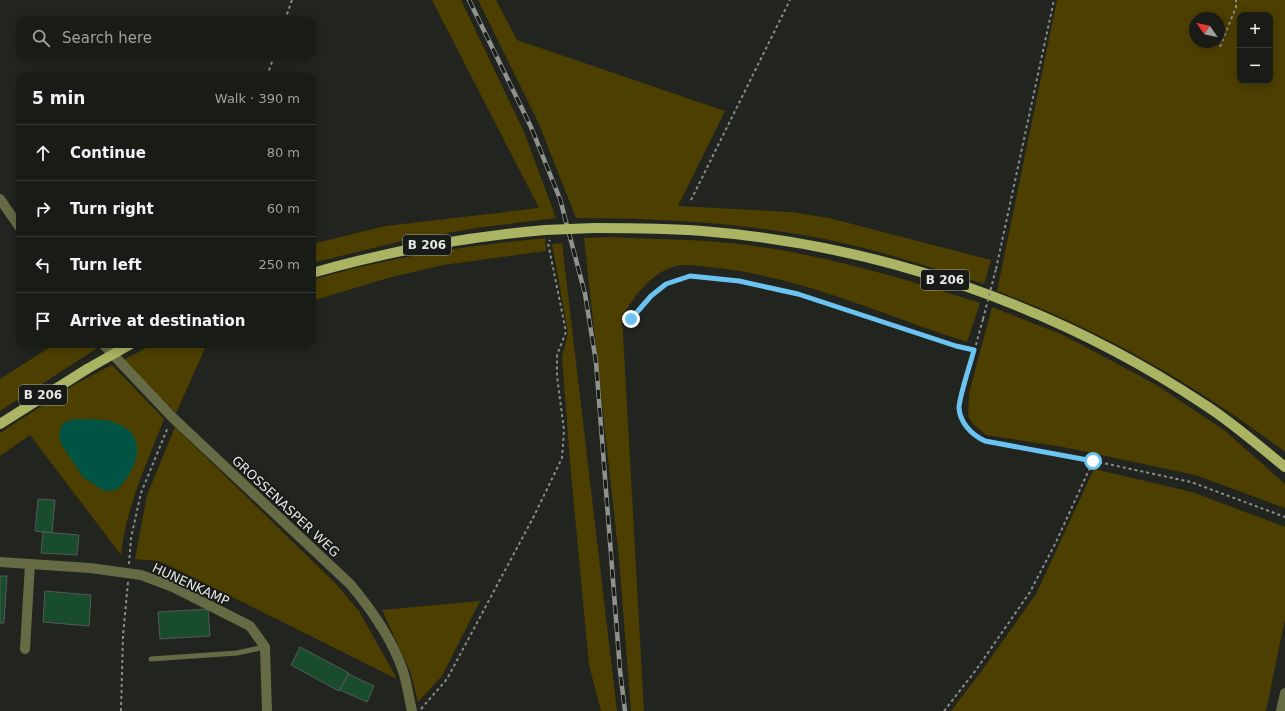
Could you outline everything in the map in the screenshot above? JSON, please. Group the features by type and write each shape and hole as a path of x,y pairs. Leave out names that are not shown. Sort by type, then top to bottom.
{"main road":[{"name":"B 206","path":"316,272 358,260 420,246 497,234 545,230 594,228 703,231 794,242 878,260 969,288 1012,304 1082,335 1140,365 1205,405 1285,467"},
{"name":"B 206","path":"0,424 87,369 125,348"}],"street":[{"path":"0,199 16,222"},
{"name":"GROSSENASPER WEG","path":"107,348 172,417 350,584 367,603 381,625 398,660 403,672 412,711"},
{"name":"HUNENKAMP","path":"0,562 90,568 141,575 173,587 250,626 265,646"},
{"path":"25,649 30,564"},
{"path":"265,646 267,711"},
{"path":"1281,711 1285,693"}],"lane":[{"path":"152,659 237,653 265,646"}],"path":[{"path":"286,16 292,0"},
{"path":"691,200 790,0"},
{"path":"1054,0 996,269 959,407 961,417 976,437 985,441 1093,461 1192,482 1285,518"},
{"path":"1225,34 1236,7 1236,0"},
{"path":"268,72 273,60"},
{"path":"419,711 448,679 534,516 562,458 564,430 557,376 557,354 560,342 566,332 548,243 549,240"},
{"path":"631,319 651,296 666,284 690,276 739,281 798,294 956,346 974,350"},
{"path":"121,711 123,636 131,538 141,493 172,417"},
{"path":"944,711 989,653 1030,592 1056,542 1093,461"}],"shaded area":[{"path":"432,0 461,0 524,132 556,218 476,228 402,241 316,262 316,243 385,226 539,208"},
{"path":"478,0 496,0 517,40 725,111 678,206 791,212 829,218 991,260 984,284 872,250 803,235 719,224 633,219 576,218 539,124"},
{"path":"1057,0 1285,0 1285,452 1217,404 1147,361 1110,341 1036,306 997,291"},
{"path":"610,237 720,242 786,251 852,265 980,303 967,342 813,289 782,280 718,268 691,265 676,266 658,274 638,293 622,316 644,711 631,711 619,559 584,238"},
{"path":"545,238 546,251 443,265 388,278 316,300 316,279 369,265 427,253"},
{"path":"562,243 617,711 601,711 589,665 562,357 568,333 552,244"},
{"path":"992,307 1063,335 1155,384 1224,430 1285,484 1285,508 1195,475 1063,447 986,435 972,423 968,416 969,393"},
{"path":"49,348 96,349 0,411 0,379"},
{"path":"146,348 205,348 176,413 123,360"},
{"path":"112,365 164,419 132,502 127,520 121,555 30,435 0,456 0,433 77,383"},
{"path":"73,419 113,422 125,428 133,435 137,443 135,462 131,472 117,490 104,491 83,477 61,444 59,434 62,424"},
{"path":"175,427 336,584 359,611 397,679 168,565 158,561 135,559 147,495"},
{"path":"1094,469 1192,492 1285,527 1285,619 1266,711 951,711 1036,594"},
{"path":"480,601 442,676 418,702 410,671 382,610"}],"building":[{"path":"38,499 55,500 52,533 35,531"},
{"path":"43,532 79,535 77,555 41,553"},
{"path":"0,576 7,576 4,623 0,623"},
{"path":"45,591 91,595 89,626 43,622"},
{"path":"208,609 210,636 160,639 158,612"},
{"path":"300,647 349,673 339,691 291,665"},
{"path":"348,674 374,686 367,702 340,690"}],"railway":[{"path":"469,0 531,127 560,199 585,294 596,362 620,670 625,711"}],"route":[{"path":"631,319 651,296 666,284 690,276 739,281 798,294 956,346 974,350 959,407 961,417 976,437 985,441 1093,461"}]}
